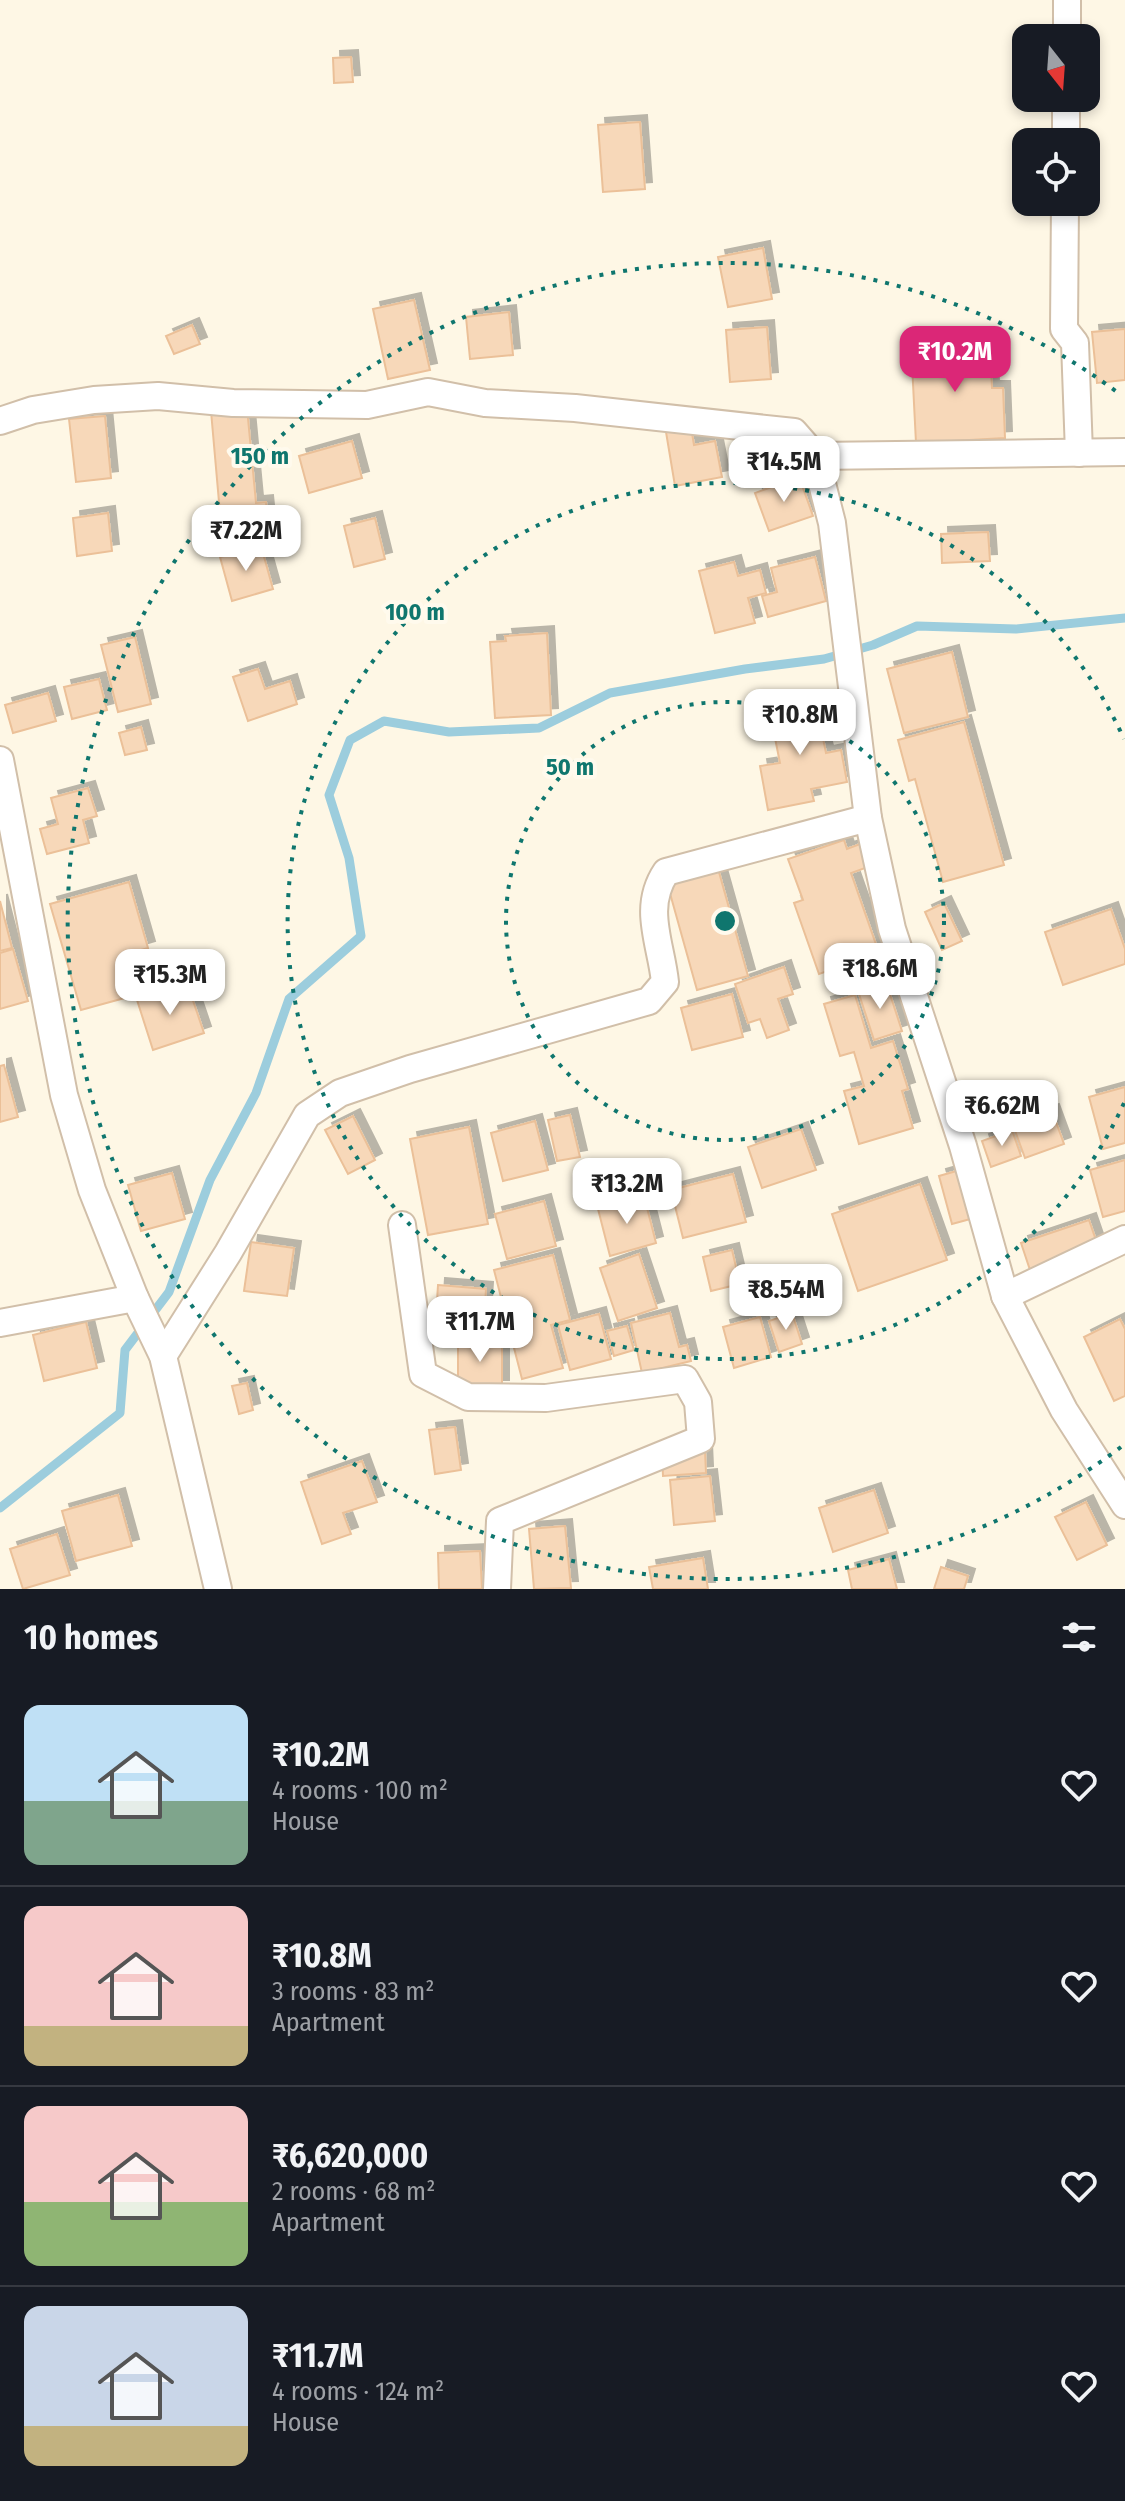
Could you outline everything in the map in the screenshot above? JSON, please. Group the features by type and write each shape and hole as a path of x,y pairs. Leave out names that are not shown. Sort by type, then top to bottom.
{"street":[{"path":"1067,0 1067,24"},
{"path":"1065,216 1064,329 1075,343 1079,453"},
{"path":"0,421 33,410 94,400 158,396 233,403 367,405 428,392 485,403 575,408 794,432 815,456 832,523 868,818 892,929 954,1116 1005,1296 1064,1410 1114,1466 1125,1505"},
{"path":"815,456 1125,452"},
{"path":"0,760 64,1095 92,1190 142,1315 163,1356 218,1589"},
{"path":"163,1356 228,1253 307,1115 340,1093 410,1069 649,1001 665,982 653,924 655,888 666,872 868,818"},
{"path":"402,1225 423,1374 468,1397 546,1398 685,1379 698,1402 701,1439 500,1521 497,1589"},
{"path":"1005,1296 1125,1239"},
{"path":"0,1323 142,1315"}],"building":[{"path":"351,57 353,82 334,83 333,58"},
{"path":"640,122 645,189 603,192 598,125"},
{"path":"763,248 772,299 728,307 718,257"},
{"path":"414,300 430,370 388,379 373,309"},
{"path":"509,312 513,355 470,359 466,317"},
{"path":"192,325 200,344 174,354 166,336"},
{"path":"767,327 771,379 730,382 726,330"},
{"path":"1125,329 1125,380 1097,383 1092,332"},
{"path":"955,342 956,346 990,344 992,388 1003,388 1005,438 916,443 911,344"},
{"path":"247,408 256,503 266,502 269,532 222,536 211,411"},
{"path":"105,416 111,478 76,482 69,419"},
{"path":"691,427 694,445 715,441 722,477 675,486 666,432"},
{"path":"352,441 362,478 309,493 299,456"},
{"path":"799,477 813,516 769,531 755,493"},
{"path":"108,513 112,551 77,556 73,518"},
{"path":"375,518 385,559 354,567 344,526"},
{"path":"988,532 990,561 942,563 941,534"},
{"path":"261,546 273,589 232,601 220,557"},
{"path":"815,557 826,601 768,617 762,596 777,592 771,568"},
{"path":"734,562 738,576 760,570 766,593 748,598 755,623 715,633 699,571"},
{"path":"547,633 551,715 495,718 490,642 506,641 505,636"},
{"path":"135,637 151,704 118,712 101,645"},
{"path":"952,652 968,717 904,733 887,669"},
{"path":"258,669 265,689 290,681 297,704 248,721 233,677"},
{"path":"99,679 107,710 72,719 64,687"},
{"path":"48,693 56,721 13,733 5,705"},
{"path":"815,699 826,753 841,750 847,782 811,789 814,801 768,810 760,766 780,763 769,708"},
{"path":"964,722 1004,865 943,882 915,779 909,781 898,740"},
{"path":"141,727 147,750 125,755 119,733"},
{"path":"88,788 97,816 83,820 89,843 47,854 40,829 58,824 51,798"},
{"path":"844,840 847,849 860,844 868,867 851,873 879,953 819,974 794,903 803,900 788,859"},
{"path":"717,865 748,976 697,990 666,879"},
{"path":"129,882 148,948 138,951 150,991 81,1010 50,904"},
{"path":"0,901 12,948 0,951"},
{"path":"944,903 962,941 942,950 925,912"},
{"path":"1111,909 1125,949 1125,964 1063,985 1045,932"},
{"path":"13,949 28,1001 0,1009 0,953"},
{"path":"784,967 793,994 778,999 789,1030 767,1038 760,1019 748,1023 735,984"},
{"path":"886,982 902,1031 874,1040 858,991"},
{"path":"187,983 204,1033 153,1050 137,1000"},
{"path":"732,994 743,1037 692,1050 681,1008"},
{"path":"855,995 871,1048 893,1041 908,1089 902,1091 913,1128 859,1144 844,1091 864,1086 854,1052 840,1056 824,1004"},
{"path":"4,1065 18,1117 0,1122 0,1066"},
{"path":"1125,1087 1125,1143 1103,1149 1089,1097"},
{"path":"1052,1111 1064,1144 1025,1158 1013,1125"},
{"path":"570,1115 580,1157 557,1161 548,1120"},
{"path":"353,1116 375,1160 348,1174 325,1130"},
{"path":"535,1121 548,1170 503,1181 491,1133"},
{"path":"469,1127 488,1224 428,1235 410,1139"},
{"path":"801,1129 816,1170 762,1188 748,1147"},
{"path":"1012,1130 1021,1156 991,1167 982,1141"},
{"path":"1125,1160 1125,1211 1103,1217 1090,1170"},
{"path":"960,1170 974,1218 952,1224 939,1176"},
{"path":"172,1173 185,1219 141,1231 128,1185"},
{"path":"733,1174 746,1222 683,1238 671,1190"},
{"path":"920,1184 947,1260 858,1291 832,1214"},
{"path":"644,1196 656,1243 610,1256 598,1209"},
{"path":"544,1201 556,1246 507,1259 495,1214"},
{"path":"1089,1220 1100,1252 1032,1276 1021,1243"},
{"path":"251,1242 294,1248 287,1296 244,1291"},
{"path":"732,1250 740,1284 711,1291 703,1257"},
{"path":"639,1254 657,1308 618,1321 600,1268"},
{"path":"553,1255 570,1320 551,1325 563,1368 522,1379 494,1270"},
{"path":"438,1285 486,1289 483,1336 435,1332"},
{"path":"670,1313 679,1347 687,1345 691,1361 642,1373 631,1323"},
{"path":"792,1313 802,1344 779,1352 769,1321"},
{"path":"599,1314 611,1359 570,1370 558,1325"},
{"path":"760,1317 771,1357 734,1368 723,1327"},
{"path":"1120,1319 1125,1329 1125,1396 1114,1401 1084,1337"},
{"path":"86,1322 97,1368 44,1381 33,1335"},
{"path":"627,1326 634,1350 614,1356 607,1331"},
{"path":"458,1340 502,1340 502,1387 458,1387"},
{"path":"247,1383 253,1410 239,1414 232,1386"},
{"path":"455,1427 461,1470 435,1474 429,1430"},
{"path":"705,1451 706,1473 663,1476 662,1453"},
{"path":"362,1461 377,1502 343,1513 351,1534 322,1544 301,1482"},
{"path":"710,1476 715,1521 674,1525 670,1480"},
{"path":"874,1490 888,1533 833,1552 819,1508"},
{"path":"118,1495 132,1546 76,1561 62,1511"},
{"path":"1086,1502 1107,1545 1077,1560 1055,1517"},
{"path":"565,1526 571,1588 534,1589 529,1529"},
{"path":"57,1534 70,1575 23,1589 10,1549"},
{"path":"480,1551 482,1589 439,1589 438,1553"},
{"path":"703,1558 708,1589 653,1589 649,1567"},
{"path":"889,1559 897,1589 852,1589 848,1570"},
{"path":"941,1567 968,1576 964,1589 934,1589"}],"waterway":[{"path":"0,1508 120,1413 125,1350 169,1292 210,1180 256,1093 289,999 361,936 349,858 329,795 350,740 384,721 449,732 539,728 610,693 745,669 824,659 873,645 917,626 1016,629 1125,618"}]}
